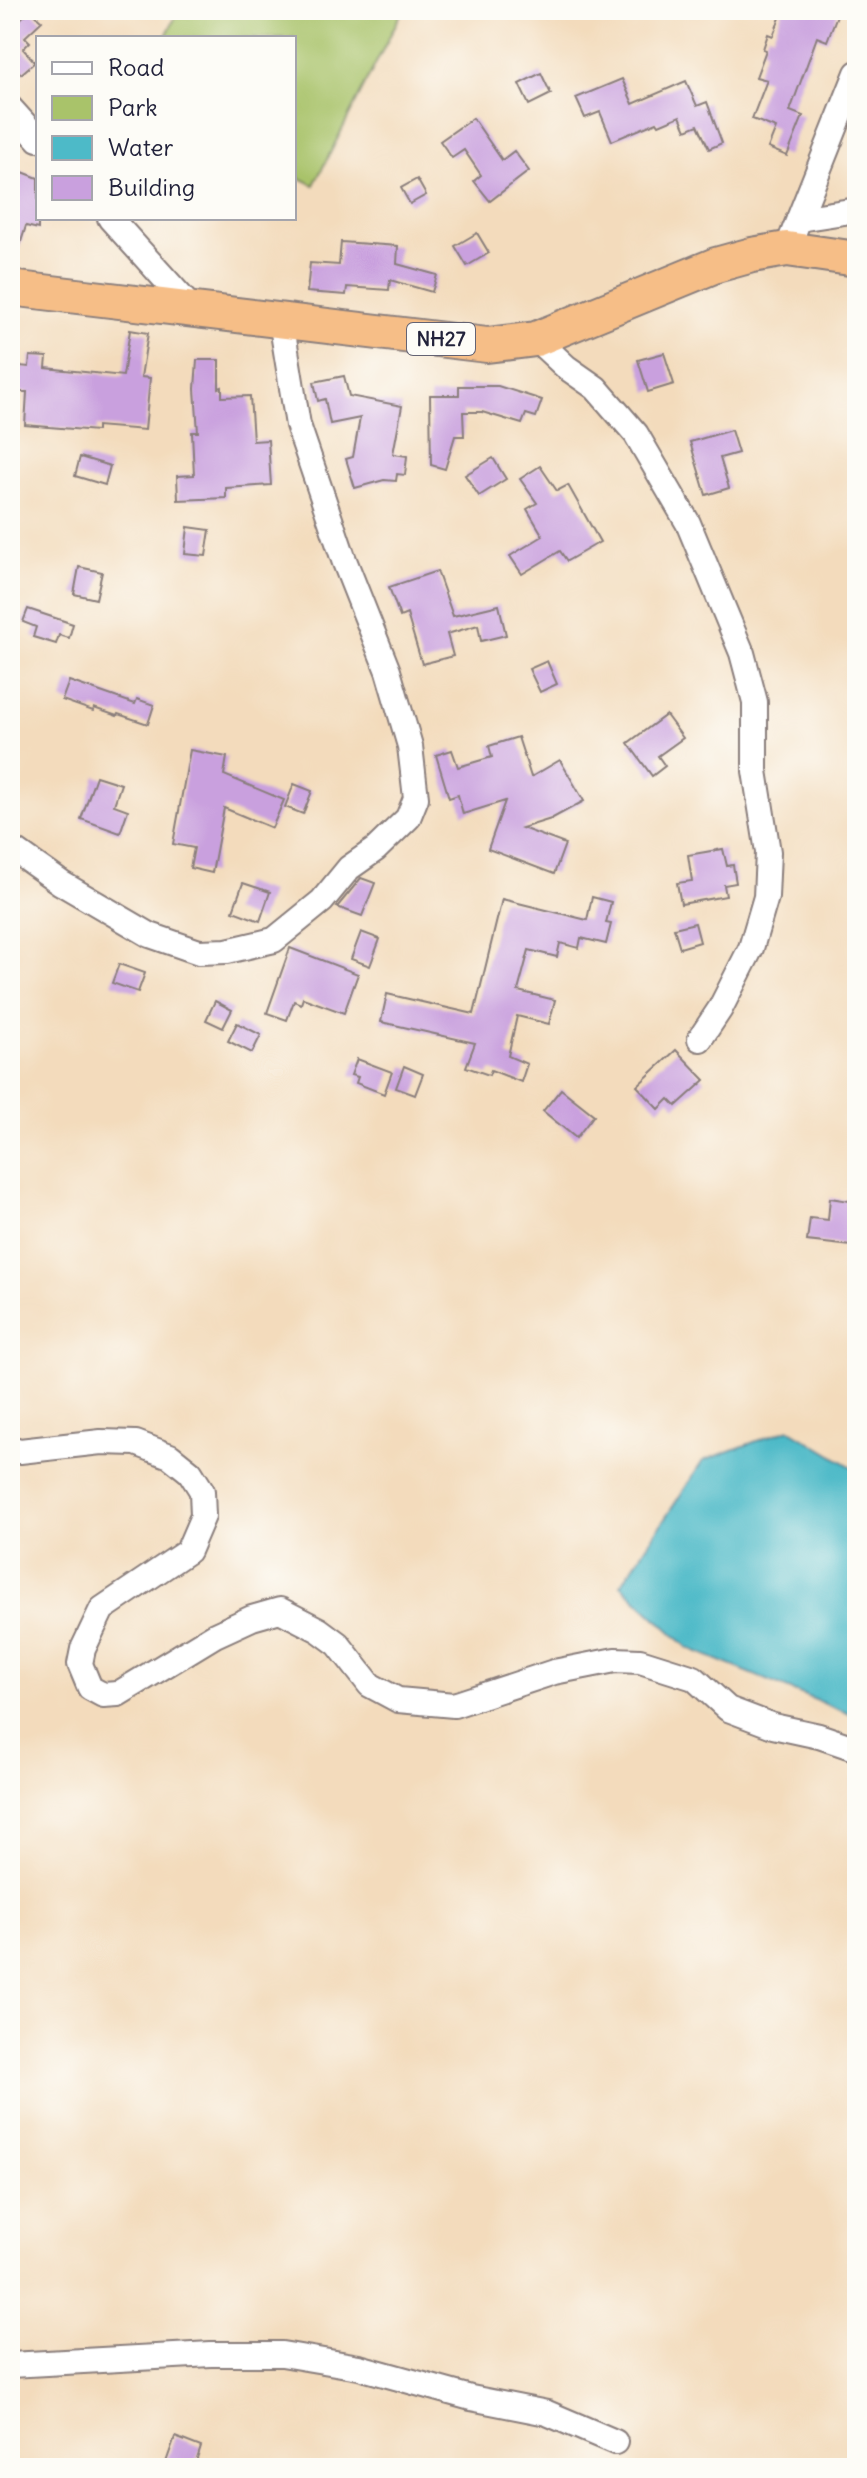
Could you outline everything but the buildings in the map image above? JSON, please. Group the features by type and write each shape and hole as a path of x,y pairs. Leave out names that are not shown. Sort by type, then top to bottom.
{"highway":[{"name":"NH27","path":"10,288 487,345 536,339 793,234 857,259"}],"street":[{"path":"793,234 857,73"},
{"path":"10,108 36,137"},
{"path":"793,234 857,210"},
{"path":"112,220 193,310"},
{"path":"10,847 61,883 150,935 199,952 227,951 274,940 322,901 349,868 376,849 408,818 416,798 410,746 388,671 344,560 298,425 281,320"},
{"path":"536,339 566,367 596,388 636,434 688,523 742,653 755,702 755,771 768,852 766,897 751,948 720,1009 700,1039"},
{"path":"10,1448 20,1451 101,1442 136,1443 170,1456 190,1472 202,1491 203,1516 188,1551 102,1609 83,1649 80,1664 90,1688 103,1695 118,1694 143,1681 215,1635 252,1618 280,1610 319,1630 338,1644 370,1685 398,1700 454,1705 554,1672 615,1660 640,1661 694,1678 728,1709 773,1726 819,1736 857,1749"},
{"path":"10,2365 211,2354 282,2354 359,2367 471,2398 547,2413 615,2442"}],"green space":[{"path":"179,10 403,10 314,185 296,176 296,36 166,36"}],"water":[{"path":"789,1429 857,1470 857,1717 688,1648 621,1585 703,1461"}]}
